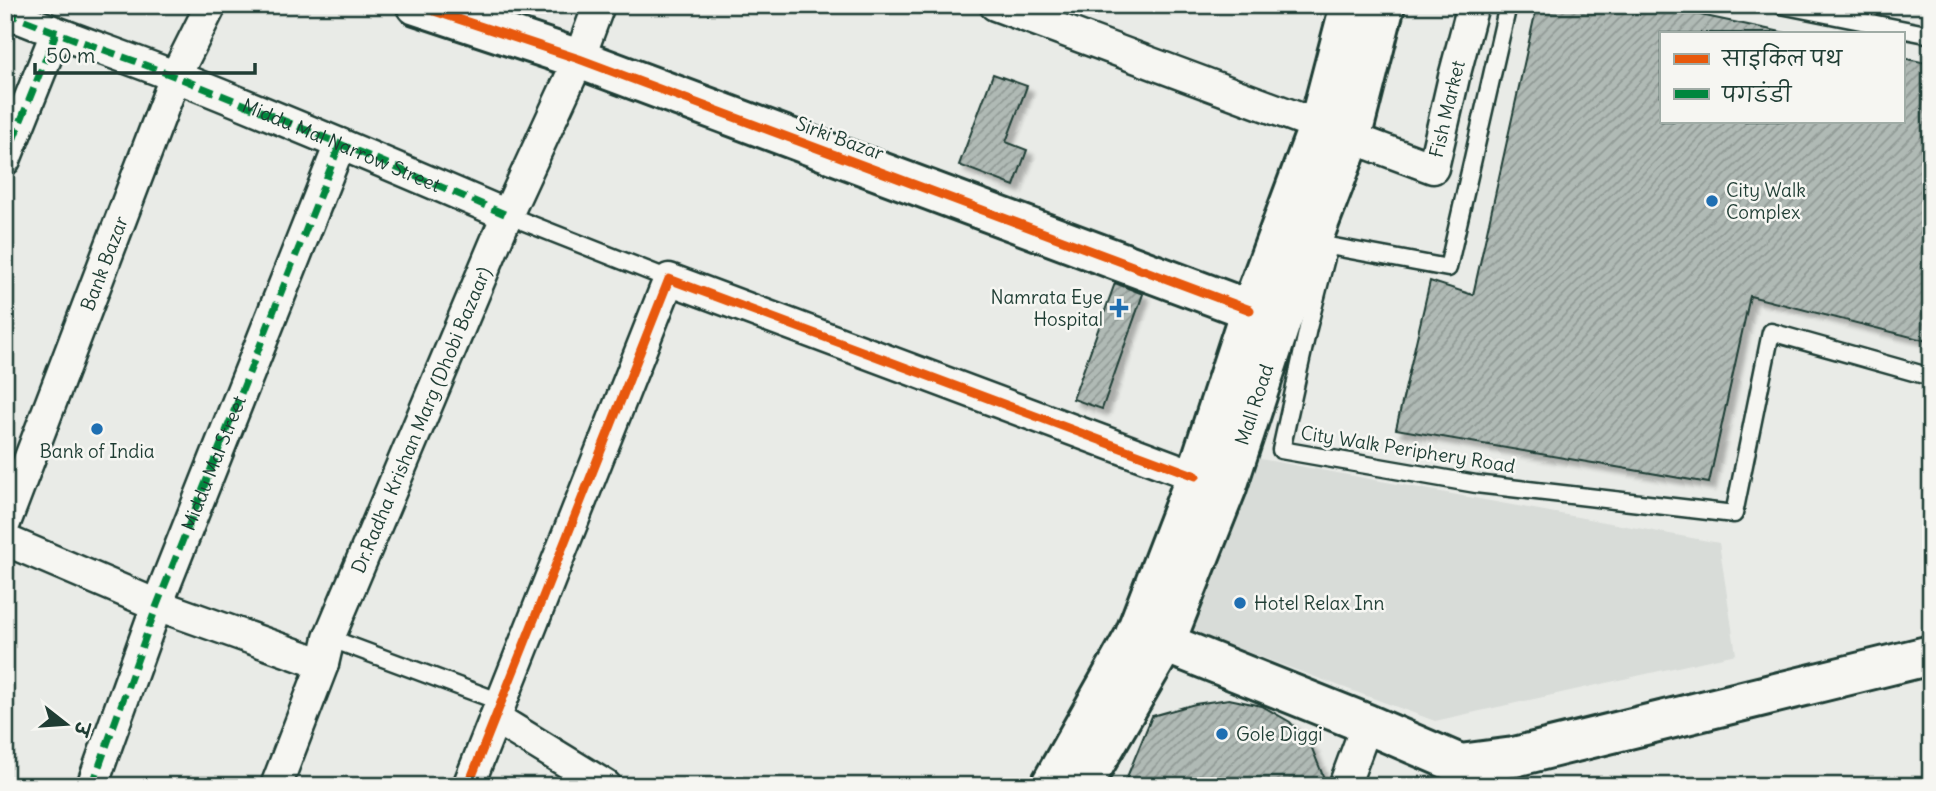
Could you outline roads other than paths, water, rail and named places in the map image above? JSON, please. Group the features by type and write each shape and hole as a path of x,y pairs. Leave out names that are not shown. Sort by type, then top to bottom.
{"street":[{"name":"Bank Bazar","path":"5,523 175,77 211,5"},
{"name":"Sirki Bazar","path":"416,5 579,59 1280,320"},
{"name":"Dr.Radha Krishan Marg (Dhobi Bazaar)","path":"276,786 326,651 507,215 579,59 599,5"},
{"path":"1009,8 1334,133 1350,5"},
{"name":"Mall Road","path":"1082,786 1165,643 1227,487 1280,320 1334,133 1385,5"},
{"name":"Fish Market","path":"1334,133 1433,168 1473,5"},
{"name":"Middu Mal Narrow Street","path":"5,12 175,77 507,215"},
{"path":"5,160 56,33"},
{"name":"Middu Mal Street","path":"92,786 157,605 340,144"},
{"path":"468,786 669,279 1196,476"},
{"path":"1050,786 1134,638 1196,476 1280,320"},
{"path":"5,540 157,605 326,651"},
{"path":"1165,643 1367,724 1463,775 1514,757 1931,655"},
{"path":"498,710 606,786"},
{"path":"1344,786 1367,724"}],"lane":[{"name":"City Walk Periphery Road","path":"1508,5 1448,268 1329,246 1280,320 1281,450 1476,484 1734,513 1771,332 1931,377"},
{"path":"1781,5 1931,35"},
{"path":"507,215 669,279"},
{"path":"326,651 498,710"}],"place":[{"name":"City Walk Complex","path":"1712,201"},
{"name":"Namrata Eye Hospital","path":"1119,308"},
{"name":"Bank of India","path":"97,429"},
{"name":"Hotel Relax Inn","path":"1240,603"},
{"name":"Gole Diggi","path":"1222,734"}]}
